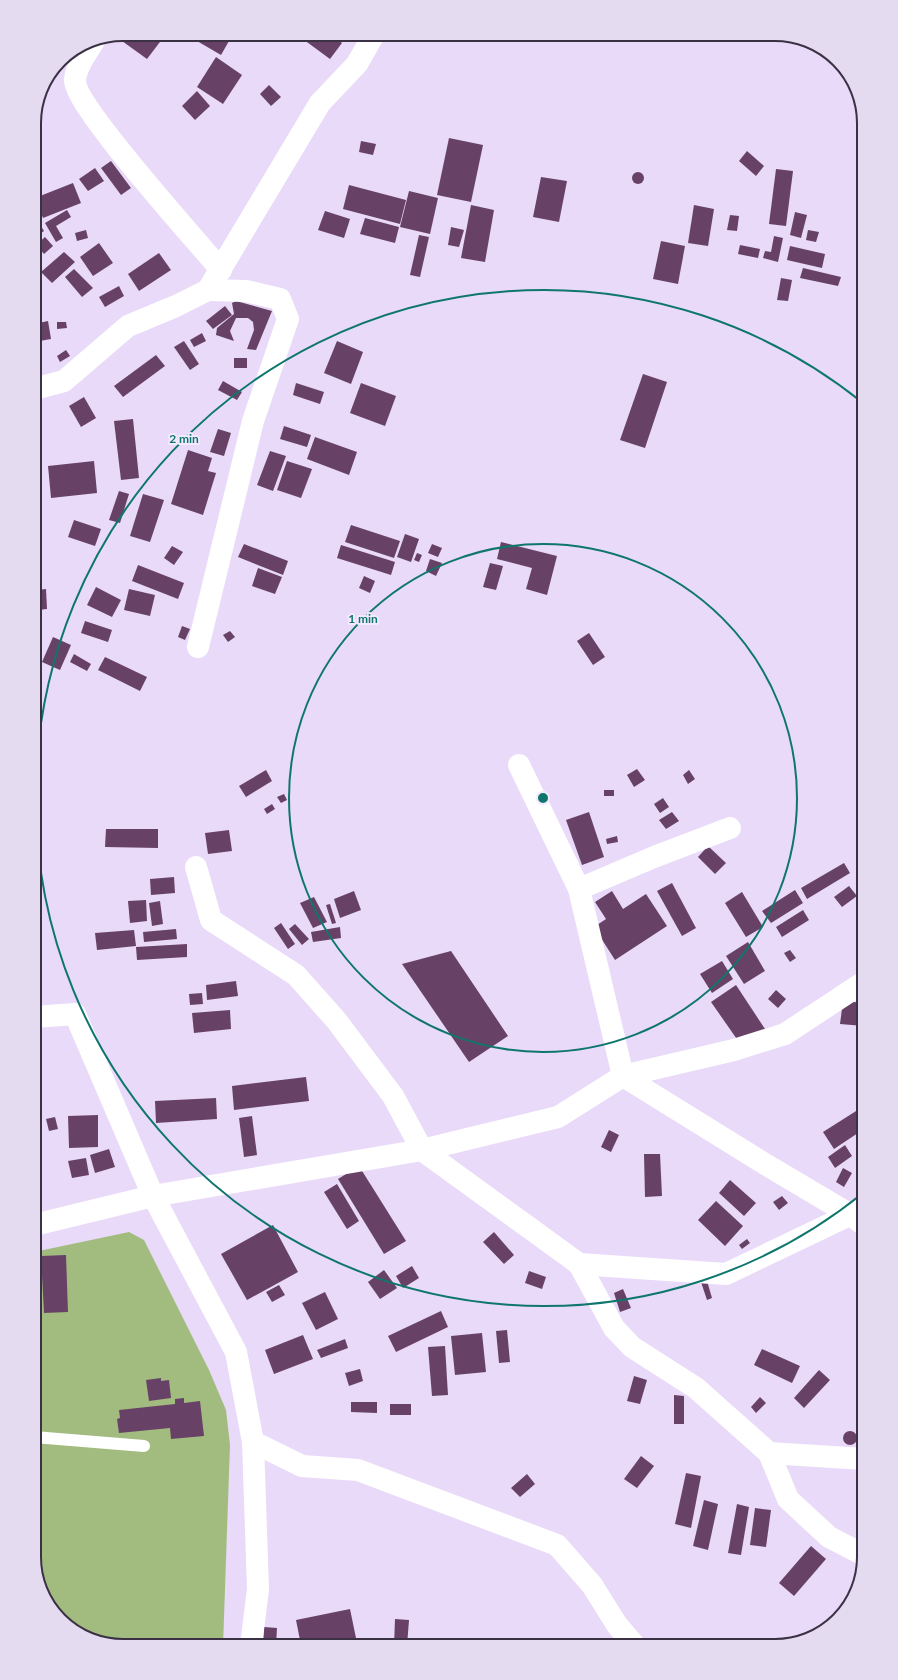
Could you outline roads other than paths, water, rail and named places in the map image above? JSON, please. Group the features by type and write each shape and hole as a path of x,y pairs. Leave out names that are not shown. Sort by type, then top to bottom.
{"street":[{"path":"208,290 320,103 357,64 370,41"},
{"path":"90,48 80,64 75,81 79,94 100,127 221,270"},
{"path":"41,387 64,381 128,326 176,306 208,290 246,291 280,299 288,319 253,421 198,647"},
{"path":"519,765 579,889 623,1076 765,1164 857,1214"},
{"path":"579,889 654,857 730,828"},
{"path":"196,867 211,920 296,975 336,1020 393,1096 422,1150 579,1264 614,1328 632,1347 696,1388 769,1453 788,1499 829,1537 857,1551"},
{"path":"41,1223 153,1196 422,1150 558,1117 623,1076 734,1050 785,1034 857,987"},
{"path":"41,1016 74,1014 153,1196 236,1352 253,1442 258,1589 252,1639"},
{"path":"579,1264 726,1274 857,1217"},
{"path":"253,1442 302,1466 358,1470 557,1545 592,1584 617,1625 629,1639"},
{"path":"769,1453 857,1459"}],"lane":[{"path":"41,1438 144,1446"}]}
